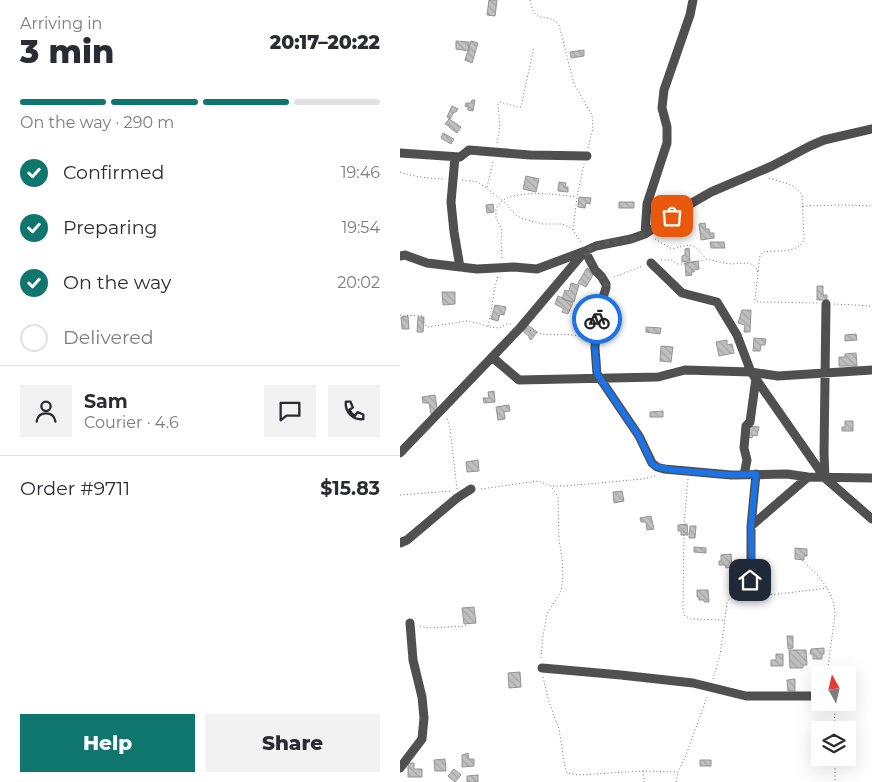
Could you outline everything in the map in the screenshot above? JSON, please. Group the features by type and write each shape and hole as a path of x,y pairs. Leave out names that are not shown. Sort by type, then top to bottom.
{"street":[{"path":"645,234 648,204 667,143 667,127 662,108 664,90 690,15 693,0"},
{"path":"400,256 405,255 427,263 477,269 514,267 537,269 596,246 631,239 645,234 685,207 712,192 772,166 824,140 872,130"},
{"path":"400,153 460,157 470,150 530,155 586,156"},
{"path":"456,157 451,202 460,267"},
{"path":"400,453 520,328 585,251"},
{"path":"585,251 595,270 606,284 596,328 597,374 639,436 652,464 657,467 673,470 744,475 787,474 825,478 872,478"},
{"path":"651,263 682,293 717,302 737,335 754,375 825,478 872,519"},
{"path":"825,478 826,304"},
{"path":"492,357 519,380 658,377 685,370 778,376 872,370"},
{"path":"744,475 747,460 744,448 746,426 750,422 754,375"},
{"path":"748,596 752,565 751,526 756,474"},
{"path":"751,526 808,477"},
{"path":"400,543 407,540 457,498 471,490"},
{"path":"400,768 422,739 424,718 422,697 413,660 410,624"},
{"path":"542,668 693,683 746,696 811,696"}],"path":[{"path":"530,0 536,15 554,20 559,25 574,84 592,115 593,128 577,198 573,230"},
{"path":"498,142 500,127 499,103 519,108 522,105 534,47"},
{"path":"487,188 493,161"},
{"path":"400,172 424,177 478,182 502,200 517,216 543,224 567,226 573,230 585,251"},
{"path":"752,174 797,188 802,195 804,240 803,244 798,247 789,250 763,252 760,255 755,300 758,302 872,306"},
{"path":"502,200 520,195 548,193 577,198"},
{"path":"803,206 872,206"},
{"path":"645,234 672,249 687,245 697,248 706,259 729,264 749,263 757,269 758,273"},
{"path":"400,315 422,316 425,325 428,327 467,321 499,328 507,324 513,324 539,334 568,334 584,337 595,348"},
{"path":"400,495 457,491 450,428 443,409"},
{"path":"471,490 538,481 551,486 565,486 643,479 673,470"},
{"path":"689,471 684,524 683,611 685,616 691,619 724,621"},
{"path":"551,486 558,497 559,540 563,577 560,591 547,614 541,659 548,702 559,729 567,772 578,775 644,771 678,772"},
{"path":"802,560 818,575 827,588 834,606 827,666"},
{"path":"712,683 720,655 726,603 729,599 733,597 827,588"},
{"path":"410,624 429,628 467,626"},
{"path":"676,782 678,772 709,691"},
{"path":"834,766 835,782"},
{"path":"644,771 644,782"}],"building":[{"path":"489,0 497,0 495,16 487,15"},
{"path":"456,41 469,42 469,51 456,49"},
{"path":"471,41 478,43 472,63 465,60"},
{"path":"584,50 584,56 571,58 570,52"},
{"path":"472,100 475,100 473,111 468,110 468,107 465,106 466,103 471,103"},
{"path":"452,106 458,109 450,119 447,117"},
{"path":"449,119 461,127 457,133 445,124"},
{"path":"443,133 454,139 451,144 441,138"},
{"path":"526,176 539,179 536,192 523,189"},
{"path":"559,182 566,183 565,187 568,187 568,192 558,191"},
{"path":"579,197 591,198 590,204 586,203 585,208 578,207"},
{"path":"619,202 634,202 634,208 619,208"},
{"path":"493,204 494,212 487,213 486,205"},
{"path":"705,223 706,229 709,229 710,233 714,233 714,238 701,240 699,224"},
{"path":"710,242 724,242 725,248 711,248"},
{"path":"689,248 690,261 682,262 685,249"},
{"path":"698,261 699,269 691,272 692,275 686,276 685,263"},
{"path":"587,268 594,273 586,287 578,283"},
{"path":"571,283 579,285 574,302 562,299 565,290 569,291"},
{"path":"817,286 823,286 823,295 827,295 827,300 817,300"},
{"path":"442,292 455,292 455,304 443,305"},
{"path":"558,296 573,303 568,314 562,312 564,309 555,304"},
{"path":"495,305 506,307 504,315 500,314 498,321 491,319"},
{"path":"742,310 751,310 750,332 744,332 745,325 738,323"},
{"path":"408,316 409,329 402,329 401,317"},
{"path":"418,317 424,317 423,332 417,332"},
{"path":"525,323 537,332 531,340 520,329"},
{"path":"646,327 661,328 660,334 646,332"},
{"path":"856,334 857,340 845,341 845,335"},
{"path":"754,338 766,339 765,345 761,345 760,351 753,351"},
{"path":"727,340 727,345 732,344 734,353 719,356 716,342"},
{"path":"661,346 673,347 671,362 660,361"},
{"path":"856,353 857,366 839,366 839,357 845,357 845,354"},
{"path":"494,391 495,402 484,403 483,398 489,398 488,392"},
{"path":"435,395 438,414 431,414 429,403 423,403 422,397"},
{"path":"509,405 510,411 504,412 505,419 498,420 496,407"},
{"path":"663,411 663,417 650,417 650,412"},
{"path":"845,421 853,421 853,431 842,431 842,427 845,427"},
{"path":"748,426 759,427 757,436 753,435 752,438 746,437"},
{"path":"478,460 479,471 467,472 466,462"},
{"path":"622,491 624,501 614,503 613,492"},
{"path":"651,516 654,529 647,530 646,522 641,522 640,518"},
{"path":"687,524 688,535 681,535 681,531 678,531 678,525"},
{"path":"690,526 696,526 695,538 689,538"},
{"path":"694,547 706,548 706,553 694,552"},
{"path":"795,548 807,549 807,556 804,556 804,560 795,559"},
{"path":"731,554 732,567 726,568 725,565 719,565 721,555"},
{"path":"697,590 708,590 709,602 699,600"},
{"path":"474,607 476,623 464,624 462,608"},
{"path":"787,636 793,636 793,648 788,649"},
{"path":"824,648 822,659 813,659 813,654 810,654 811,649"},
{"path":"789,650 806,650 807,665 804,665 802,668 790,668"},
{"path":"776,654 783,654 783,666 771,666 771,660 776,660"},
{"path":"520,672 521,687 509,688 508,673"},
{"path":"795,679 795,691 788,691 787,680"},
{"path":"468,753 469,759 474,759 474,766 462,767 462,755"},
{"path":"445,759 446,771 435,771 434,760"},
{"path":"700,760 711,760 711,766 700,766"},
{"path":"408,763 414,763 414,769 422,769 422,777 408,777"},
{"path":"454,769 461,775 455,782 448,776"},
{"path":"478,775 478,782 467,782 467,776"}],"way so far":[{"path":"597,319 606,284 595,270 585,251 606,243 638,237 672,216"}],"route":[{"path":"597,319 595,348 597,374 639,436 652,464 657,467 673,470 731,475 756,474 751,526 752,565 750,580"}]}
